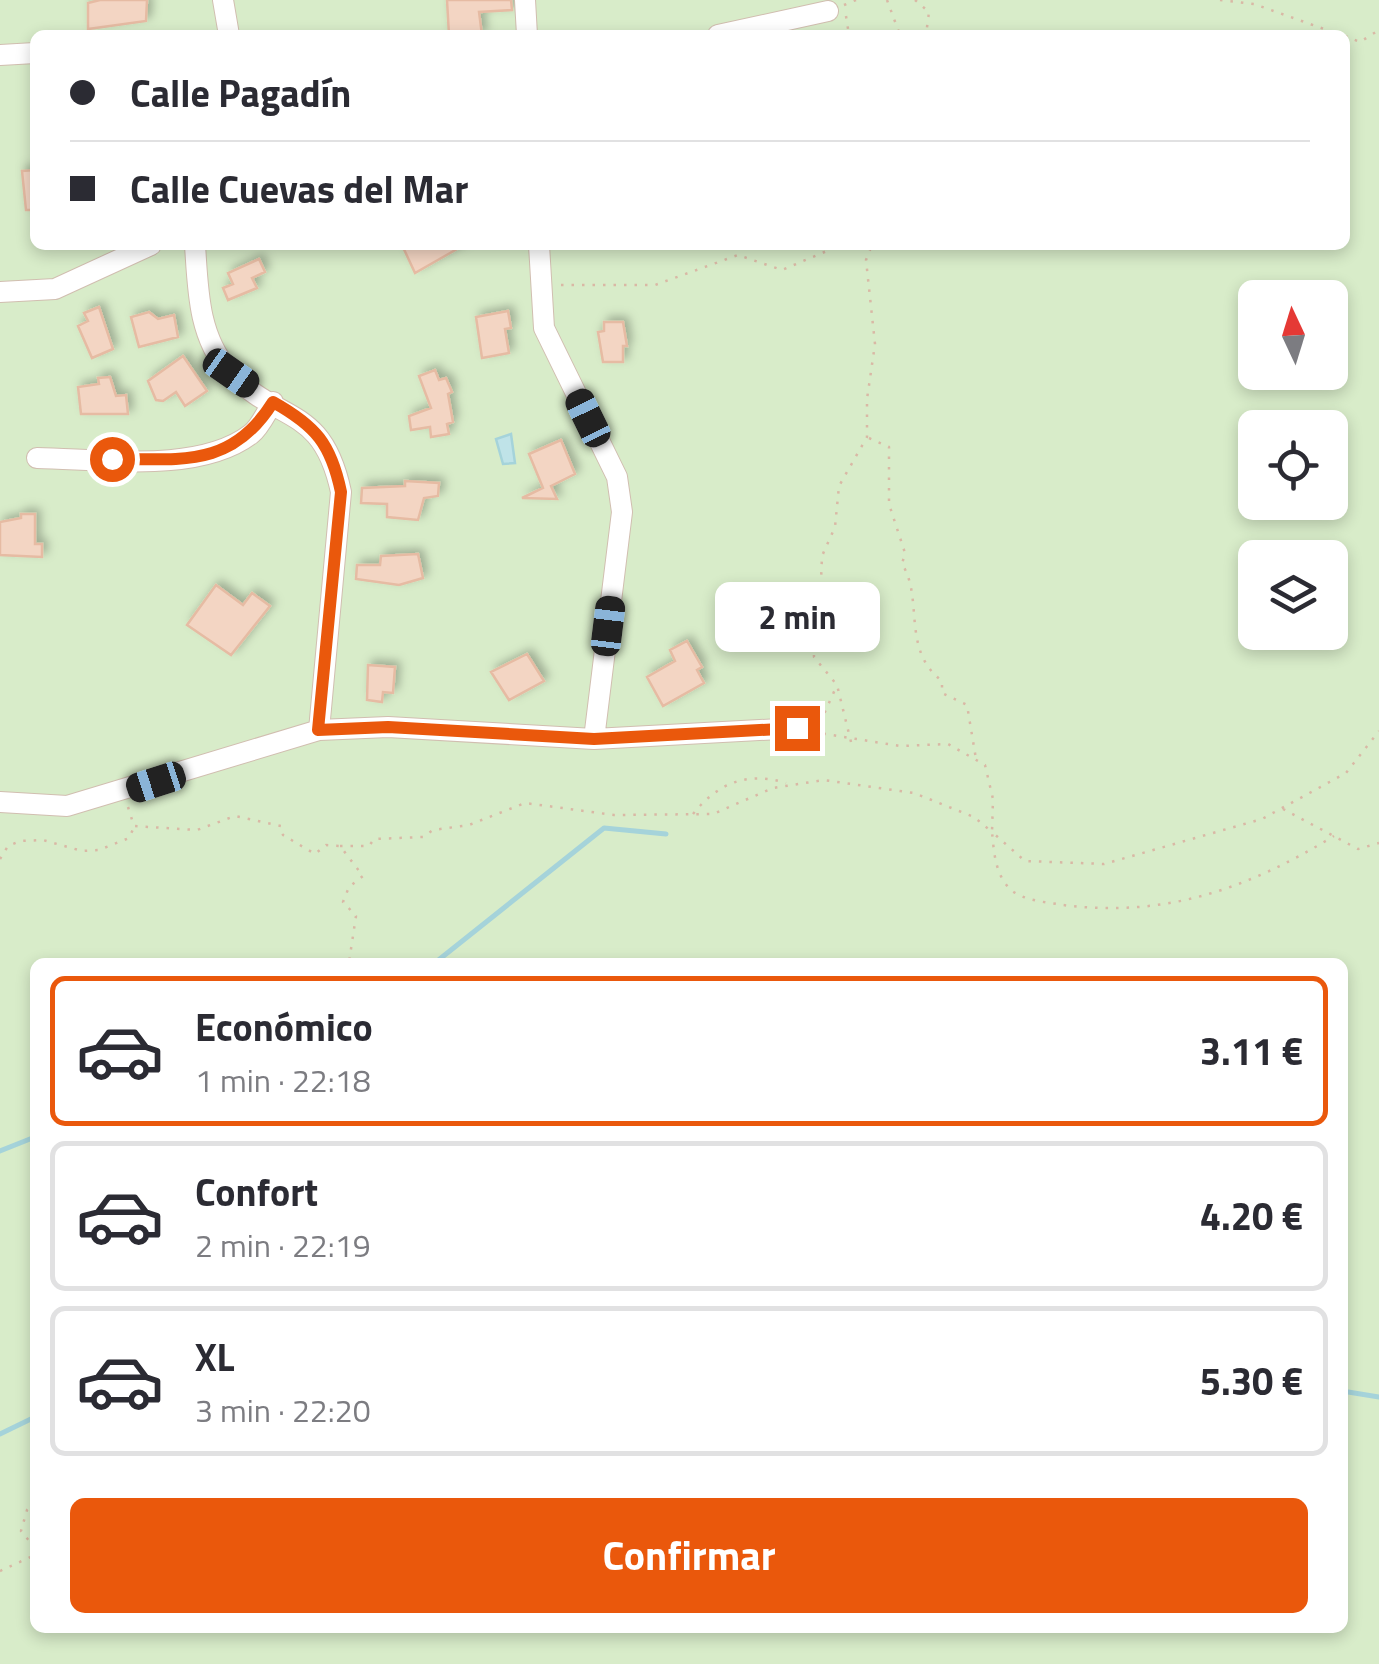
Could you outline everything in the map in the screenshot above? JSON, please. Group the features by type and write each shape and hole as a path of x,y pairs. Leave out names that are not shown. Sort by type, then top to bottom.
{"street":[{"path":"223,0 228,30"},
{"path":"525,0 526,30"},
{"path":"738,30 837,5"},
{"path":"0,55 30,53"},
{"path":"0,292 55,289 139,250"},
{"path":"195,250 198,304 216,353 231,373 298,416 320,436 334,459 341,492 318,730"},
{"path":"539,250 544,328 618,477 622,512 594,739"},
{"path":"36,458 187,459 226,450 254,432 273,402"},
{"path":"0,802 67,806 124,792 318,730 388,727 594,739 806,731"}],"path":[{"path":"887,0 898,30"},
{"path":"915,0 929,12 927,30"},
{"path":"1220,0 1254,4 1326,30"},
{"path":"837,5 847,30"},
{"path":"1350,38 1360,42 1379,30"},
{"path":"541,286 655,285 738,255 782,270 829,250"},
{"path":"852,742 837,685 814,657 813,607 821,582 822,556 835,527 839,486 868,437 867,399 875,344 866,260 870,250"},
{"path":"868,437 889,447 888,504 905,553 902,564 912,579 910,616 928,671 942,681 942,693 967,705 976,760"},
{"path":"837,685 806,731 852,742 948,744 984,765 993,800 995,864 1010,889 1034,901 1095,909 1152,909 1255,878 1334,836"},
{"path":"692,816 722,786 738,780 838,782 914,793 974,817 1025,861 1104,864 1262,819 1346,774 1379,732"},
{"path":"134,826 197,830 235,816 281,826 284,835 316,854 326,845 369,846 374,839 423,838 433,830 487,820 496,812 525,803 614,815 692,816 714,814 791,784"},
{"path":"0,860 8,846 20,841 43,840 82,851 99,850 128,838 134,826 124,792"},
{"path":"1282,808 1358,849 1379,843"},
{"path":"340,846 363,876 349,887 344,902 356,916 350,958"},
{"path":"30,1506 21,1531 30,1542"},
{"path":"0,1571 30,1556"}],"green space":[{"path":"0,0 1379,0 1379,1664 0,1664"}],"water":[{"path":"511,434 515,463 503,464 496,439"}],"building":[{"path":"147,0 146,21 88,29 88,3"},
{"path":"447,0 511,0 512,10 479,12 481,30 449,30"},
{"path":"30,170 30,210 26,210 22,171"},
{"path":"404,250 455,250 415,273"},
{"path":"259,259 265,272 252,278 257,288 228,300 223,288 233,284 228,273"},
{"path":"99,307 113,349 92,358 78,326 88,321 84,313"},
{"path":"508,311 511,328 505,329 509,353 482,358 476,317"},
{"path":"149,312 158,319 174,315 178,337 139,347 131,317"},
{"path":"604,322 623,322 627,346 623,346 623,362 603,362 598,332 604,331"},
{"path":"183,356 207,391 185,406 176,392 163,401 156,400 148,381"},
{"path":"435,370 439,380 446,378 452,392 448,394 453,422 447,424 449,434 431,437 430,427 411,430 409,416 431,408 419,376"},
{"path":"110,377 116,396 126,395 128,414 81,414 78,387 99,384 98,378"},
{"path":"561,440 575,474 551,486 557,499 522,498 543,488 529,454"},
{"path":"405,481 439,483 438,496 424,498 418,520 387,517 387,504 361,503 362,488 405,486"},
{"path":"21,514 35,514 35,544 42,544 42,557 0,555 0,522 21,518"},
{"path":"418,554 423,578 399,585 356,579 357,565 380,565 381,556"},
{"path":"216,585 243,605 252,593 270,606 231,655 187,625"},
{"path":"687,641 702,667 697,670 704,683 663,706 647,677 675,661 670,650"},
{"path":"527,654 544,681 509,700 491,672"},
{"path":"368,665 395,667 393,693 383,692 382,702 367,700"}],"waterway":[{"path":"441,958 604,828 666,834"},
{"path":"0,1151 30,1139"},
{"path":"1348,1392 1379,1397"},
{"path":"0,1434 30,1419"}],"route":[{"path":"112,459 187,459 226,450 254,432 273,402 298,416 320,436 334,459 341,492 318,730 388,727 594,739 797,728"}]}
